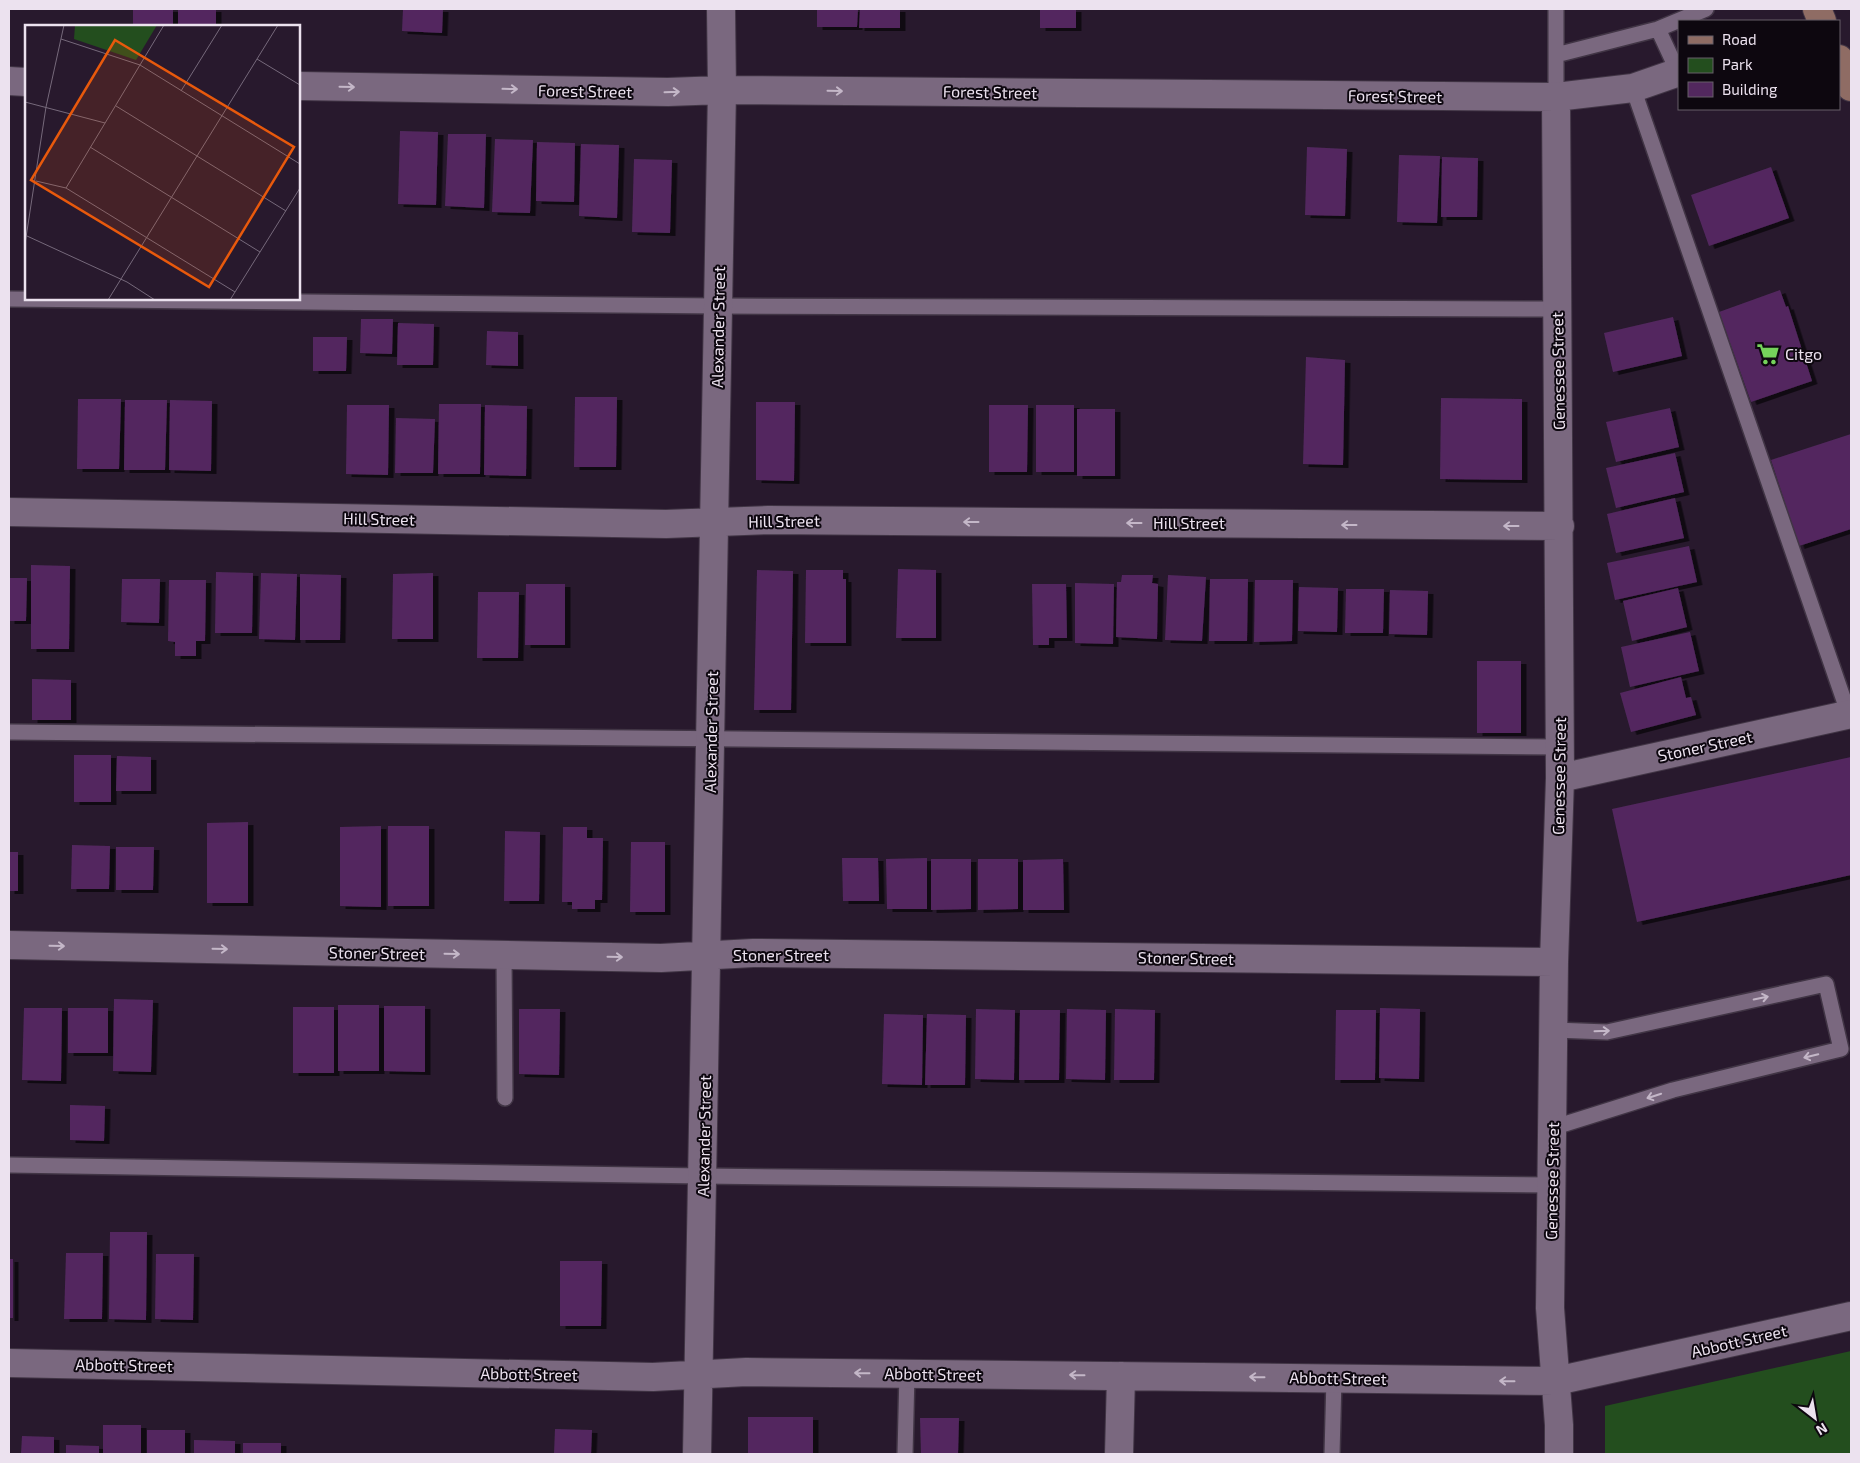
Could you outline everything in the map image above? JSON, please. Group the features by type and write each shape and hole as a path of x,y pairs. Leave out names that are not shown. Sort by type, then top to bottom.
{"main road":[{"path":"1840,61 1851,87"}],"street":[{"name":"Alexander Street","path":"698,1454 722,90 721,9"},
{"name":"Forest Street","path":"300,86 668,92 722,90 1556,97 1633,88 1678,72"},
{"path":"9,81 25,82"},
{"name":"Genessee Street","path":"1556,97 1560,778 1554,962 1550,1308 1559,1454"},
{"name":"Hill Street","path":"9,512 656,524 768,520 1560,526"},
{"name":"Stoner Street","path":"1560,778 1850,715"},
{"name":"Stoner Street","path":"9,945 661,958 753,953 1554,962"},
{"name":"Abbott Street","path":"9,1363 653,1377 746,1372 1556,1382 1851,1316"},
{"path":"1119,1454 1121,1376"}],"lane":[{"path":"1556,9 1556,97"},
{"path":"1678,20 1706,9"},
{"path":"1556,55 1658,28 1678,20"},
{"path":"1658,28 1678,72"},
{"path":"1633,88 1850,715"},
{"path":"9,299 25,299"},
{"path":"110,300 718,306 1558,309"},
{"path":"9,732 1560,747"},
{"path":"504,955 505,1098"},
{"path":"1552,1128 1673,1090 1841,1049 1826,984 1608,1032 1554,1030"},
{"path":"9,1165 703,1176 1552,1185"},
{"path":"905,1454 907,1373"},
{"path":"1332,1454 1334,1378"}],"green space":[{"path":"1851,1351 1851,1454 1605,1454 1605,1406"}],"building":[{"path":"133,9 173,9 173,25 133,25"},
{"path":"178,9 216,9 216,25 178,25"},
{"path":"403,9 443,9 442,33 402,31"},
{"path":"817,9 858,9 857,27 817,27"},
{"path":"860,9 900,9 900,28 859,28"},
{"path":"1040,9 1076,9 1076,28 1040,28"},
{"path":"400,131 438,132 436,205 398,204"},
{"path":"448,134 486,134 484,208 445,206"},
{"path":"495,139 533,140 530,213 492,212"},
{"path":"537,142 575,143 574,202 536,201"},
{"path":"581,144 619,145 617,218 579,216"},
{"path":"1307,147 1347,149 1345,216 1305,215"},
{"path":"1399,155 1440,156 1437,223 1397,222"},
{"path":"1442,157 1478,158 1477,217 1441,217"},
{"path":"634,159 672,160 670,233 632,232"},
{"path":"1771,167 1789,218 1709,246 1691,195"},
{"name":"Citgo","path":"1780,290 1786,307 1788,306 1812,381 1751,402 1719,312"},
{"path":"1673,317 1682,356 1613,372 1604,333"},
{"path":"361,319 393,319 392,354 360,353"},
{"path":"398,323 434,324 433,365 397,365"},
{"path":"487,331 518,332 518,366 486,365"},
{"path":"313,337 347,337 346,371 313,371"},
{"path":"1306,357 1345,360 1343,465 1303,464"},
{"path":"575,397 617,397 616,467 574,467"},
{"path":"1441,398 1522,399 1522,480 1440,479"},
{"path":"78,399 121,399 119,469 77,469"},
{"path":"125,400 167,400 165,470 124,470"},
{"path":"170,400 212,401 211,471 169,470"},
{"path":"756,402 795,402 794,481 756,480"},
{"path":"439,404 481,404 480,474 438,474"},
{"path":"347,405 389,405 388,475 346,474"},
{"path":"485,405 527,406 526,476 484,475"},
{"path":"989,405 1028,405 1027,472 989,472"},
{"path":"1036,405 1074,405 1074,472 1036,472"},
{"path":"1670,408 1679,447 1616,462 1606,422"},
{"path":"1077,409 1115,409 1115,476 1077,476"},
{"path":"396,418 435,419 433,473 395,473"},
{"path":"1851,434 1851,529 1799,546 1771,460"},
{"path":"1675,453 1684,492 1616,508 1606,468"},
{"path":"1675,498 1684,538 1616,553 1607,514"},
{"path":"1689,546 1697,582 1615,600 1607,563"},
{"path":"31,565 70,566 69,649 31,649"},
{"path":"898,569 936,570 936,638 896,638"},
{"path":"757,570 793,571 791,710 754,710"},
{"path":"806,570 843,570 843,579 846,579 846,643 805,643"},
{"path":"216,572 253,573 252,633 215,633"},
{"path":"261,573 297,574 295,640 259,639"},
{"path":"433,573 433,639 392,639 393,574"},
{"path":"300,574 341,575 340,640 300,640"},
{"path":"1122,575 1153,575 1152,583 1158,584 1157,639 1116,637 1117,582 1121,582"},
{"path":"1168,575 1206,577 1202,641 1165,640"},
{"path":"9,578 27,578 26,621 9,621"},
{"path":"122,579 160,579 159,623 121,622"},
{"path":"1210,579 1248,579 1247,641 1209,641"},
{"path":"169,580 206,580 205,641 196,641 196,656 175,656 175,642 168,641"},
{"path":"1255,580 1293,580 1292,641 1254,642"},
{"path":"1075,583 1114,584 1113,644 1075,643"},
{"path":"526,584 565,584 565,645 525,645"},
{"path":"1032,584 1066,584 1067,638 1049,638 1049,645 1033,645"},
{"path":"1299,587 1338,588 1337,632 1298,631"},
{"path":"1678,588 1687,627 1632,641 1623,601"},
{"path":"1346,589 1384,589 1383,633 1345,633"},
{"path":"1390,590 1428,591 1427,635 1389,634"},
{"path":"478,592 519,592 518,658 477,658"},
{"path":"1690,632 1699,671 1630,687 1621,647"},
{"path":"1477,661 1521,661 1521,733 1477,733"},
{"path":"1681,677 1686,698 1691,697 1696,715 1631,732 1620,693"},
{"path":"32,679 71,680 71,720 32,720"},
{"path":"74,755 111,755 111,802 74,802"},
{"path":"117,756 151,757 151,791 116,791"},
{"path":"1851,757 1851,875 1637,922 1612,809"},
{"path":"248,822 248,903 207,903 207,823"},
{"path":"381,826 381,907 340,906 340,827"},
{"path":"388,826 429,826 429,906 388,906"},
{"path":"563,827 587,827 587,838 603,838 602,900 595,900 595,909 572,909 572,902 562,902"},
{"path":"505,831 540,832 539,901 504,901"},
{"path":"631,842 665,842 665,912 630,912"},
{"path":"72,845 110,846 109,889 71,889"},
{"path":"116,847 154,847 153,890 116,890"},
{"path":"9,852 18,852 18,891 9,891"},
{"path":"842,858 878,858 879,901 843,901"},
{"path":"927,858 927,909 887,909 886,859"},
{"path":"931,859 971,859 971,909 931,910"},
{"path":"978,859 1018,859 1018,909 978,910"},
{"path":"1063,859 1064,910 1023,910 1023,860"},
{"path":"114,999 153,1000 151,1072 113,1071"},
{"path":"338,1005 379,1005 379,1071 338,1071"},
{"path":"384,1006 425,1006 425,1072 384,1071"},
{"path":"293,1007 334,1007 334,1073 293,1073"},
{"path":"24,1008 62,1008 61,1081 22,1080"},
{"path":"68,1008 108,1008 108,1053 68,1053"},
{"path":"1380,1008 1420,1009 1419,1079 1379,1078"},
{"path":"519,1009 560,1009 559,1075 519,1074"},
{"path":"976,1009 1015,1010 1014,1080 975,1079"},
{"path":"1067,1009 1106,1010 1105,1080 1066,1079"},
{"path":"1115,1009 1155,1010 1154,1080 1114,1080"},
{"path":"1020,1010 1060,1010 1059,1080 1019,1080"},
{"path":"1336,1010 1376,1010 1375,1080 1335,1080"},
{"path":"884,1014 923,1015 922,1085 882,1084"},
{"path":"927,1014 966,1015 965,1085 925,1085"},
{"path":"70,1105 105,1106 104,1141 70,1140"},
{"path":"110,1232 147,1232 146,1320 109,1319"},
{"path":"66,1253 103,1253 102,1319 64,1319"},
{"path":"156,1254 194,1254 193,1320 155,1319"},
{"path":"9,1259 13,1259 13,1318 9,1318"},
{"path":"560,1261 602,1261 601,1326 560,1326"},
{"path":"748,1417 813,1417 813,1453 748,1453"},
{"path":"920,1418 959,1418 958,1454 921,1454"},
{"path":"103,1425 141,1425 141,1454 103,1454"},
{"path":"555,1429 592,1430 591,1454 554,1454"},
{"path":"147,1430 185,1430 185,1454 147,1454"},
{"path":"22,1436 54,1437 54,1454 21,1454"},
{"path":"194,1440 235,1441 235,1454 194,1454"},
{"path":"243,1443 281,1443 281,1454 243,1454"},
{"path":"66,1445 99,1446 99,1454 66,1454"}],"place":[{"name":"Citgo","path":"1768,354"}]}
